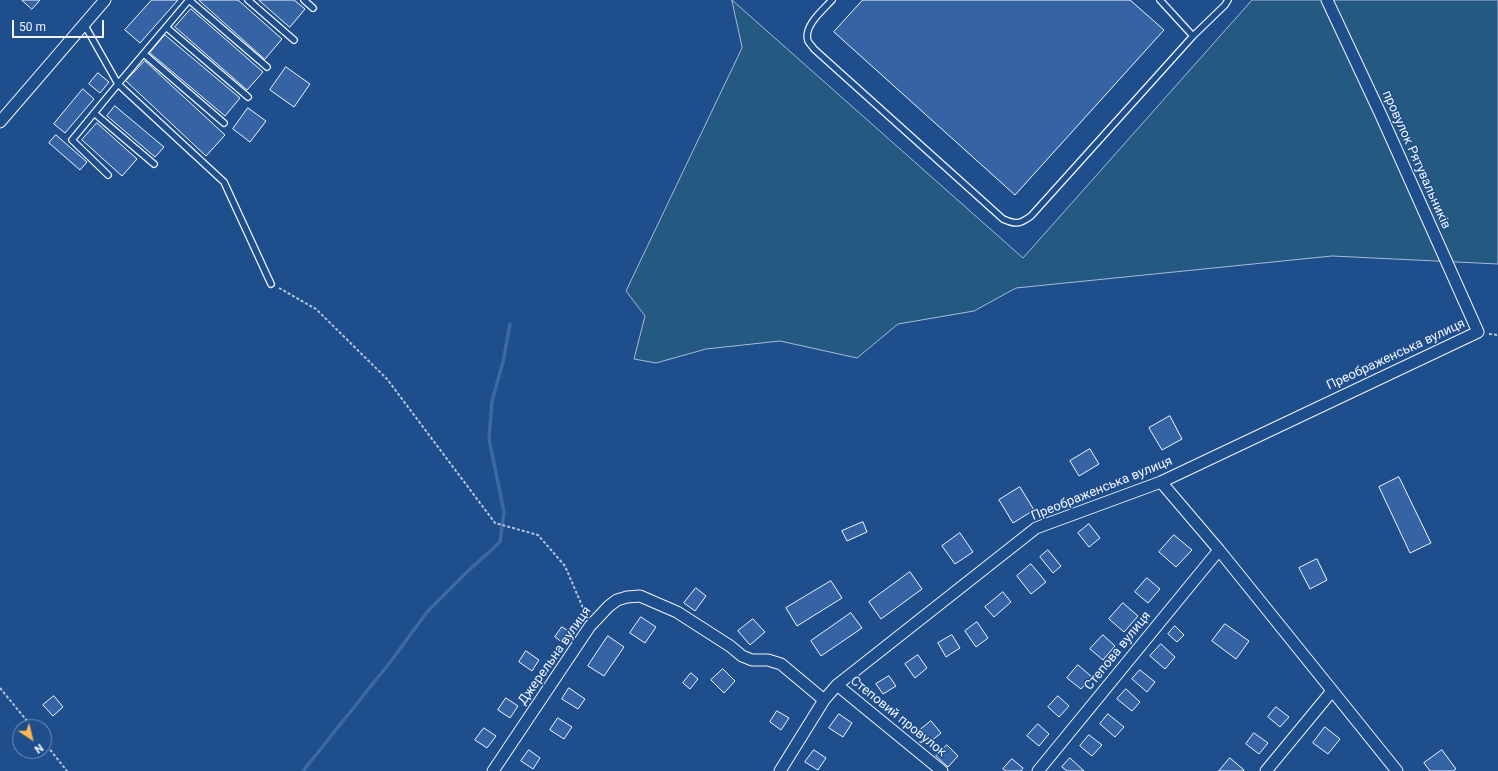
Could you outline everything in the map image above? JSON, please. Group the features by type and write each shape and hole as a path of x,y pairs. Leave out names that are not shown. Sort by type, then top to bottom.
{"street":[{"path":"0,122 105,0"},
{"name":"провулок Рятувальників","path":"1328,0 1478,332"},
{"name":"Преображенська вулиця","path":"780,771 824,700 837,685 1036,528 1161,482 1478,332"},
{"path":"1161,482 1219,550 1397,771"},
{"name":"Степова вулиця","path":"1038,771 1219,550"},
{"name":"Джерельна вулиця","path":"493,771 590,626 609,606 617,600 627,597 640,596 677,612 730,646 742,656 752,660 768,660 781,664 824,700"},
{"name":"Степовий провулок","path":"837,685 942,771"},
{"path":"1266,771 1332,691"}],"lane":[{"path":"108,175 72,140 189,0 267,68"},
{"path":"248,0 294,40"},
{"path":"304,0 313,8"},
{"path":"832,0 814,20 808,31 808,41 814,49 1003,219 1012,224 1022,222 1031,216 1193,36 1225,5 1228,0"},
{"path":"1160,0 1193,36"},
{"path":"84,24 118,84 224,182 271,284"},
{"path":"166,28 248,97"},
{"path":"144,54 224,123"},
{"path":"94,114 154,164"}],"path":[{"path":"271,284 316,308 387,379 495,523 538,535 565,566 590,626"},
{"path":"0,688 25,719"},
{"path":"52,752 67,771"}],"shaded area":[{"path":"732,0 1023,258 1252,0 1498,0 1498,264 1332,256 1016,288 974,311 898,324 857,358 780,341 706,349 656,363 634,359 645,316 626,291 742,48"}],"building":[{"path":"22,0 40,0 32,9"},
{"path":"152,0 178,0 140,43 125,30"},
{"path":"199,0 238,0 282,39 265,59"},
{"path":"259,0 294,0 305,9 290,27"},
{"path":"863,0 1130,0 1164,30 1015,195 834,32"},
{"path":"191,9 263,72 247,90 175,27"},
{"path":"165,35 240,98 225,116 150,53"},
{"path":"145,61 225,135 206,156 126,81"},
{"path":"286,67 310,84 294,107 270,90"},
{"path":"98,73 109,82 100,93 89,84"},
{"path":"83,89 94,99 65,133 54,124"},
{"path":"115,106 164,147 155,157 107,116"},
{"path":"248,108 266,121 250,142 233,129"},
{"path":"97,123 137,159 122,176 82,140"},
{"path":"56,135 87,162 80,170 49,143"},
{"path":"1170,416 1182,439 1162,450 1149,428"},
{"path":"1090,449 1099,464 1079,476 1070,461"},
{"path":"1399,477 1431,543 1410,553 1379,487"},
{"path":"1020,487 1034,510 1013,523 999,500"},
{"path":"863,522 867,532 847,541 842,531"},
{"path":"1089,524 1100,538 1089,547 1078,533"},
{"path":"960,533 973,552 955,564 942,546"},
{"path":"1174,535 1192,550 1176,567 1159,552"},
{"path":"1048,550 1061,566 1053,573 1040,557"},
{"path":"1317,559 1327,580 1310,589 1299,568"},
{"path":"1031,564 1046,582 1031,594 1017,576"},
{"path":"910,572 922,589 881,619 869,602"},
{"path":"1147,578 1160,589 1148,603 1135,592"},
{"path":"831,581 842,598 797,626 786,608"},
{"path":"696,588 706,596 695,611 684,603"},
{"path":"1003,592 1011,602 994,617 985,607"},
{"path":"1123,603 1138,616 1124,632 1109,619"},
{"path":"851,613 862,628 821,656 811,641"},
{"path":"641,617 656,627 645,643 630,633"},
{"path":"753,619 765,632 750,645 738,631"},
{"path":"977,622 988,638 976,647 965,631"},
{"path":"1225,624 1249,641 1236,659 1212,641"},
{"path":"1175,626 1184,635 1177,642 1168,634"},
{"path":"562,627 573,634 566,645 555,637"},
{"path":"952,635 960,648 946,657 938,643"},
{"path":"1103,635 1115,646 1103,660 1090,649"},
{"path":"608,636 624,647 604,676 588,666"},
{"path":"1161,644 1175,657 1165,669 1150,656"},
{"path":"526,651 539,660 532,671 519,662"},
{"path":"918,655 927,668 915,678 905,664"},
{"path":"1078,665 1092,677 1081,689 1067,678"},
{"path":"723,669 735,681 724,693 711,680"},
{"path":"1140,670 1155,682 1147,692 1132,679"},
{"path":"691,673 698,679 690,689 683,683"},
{"path":"889,676 896,686 883,694 876,684"},
{"path":"569,688 585,699 578,709 562,699"},
{"path":"1126,689 1140,702 1132,711 1117,699"},
{"path":"54,696 63,707 53,716 43,705"},
{"path":"1058,696 1069,706 1059,717 1048,707"},
{"path":"506,698 518,706 510,718 498,710"},
{"path":"1276,707 1289,717 1280,727 1268,717"},
{"path":"777,711 789,718 781,730 770,722"},
{"path":"839,714 852,723 843,737 829,728"},
{"path":"1108,714 1124,727 1115,737 1100,724"},
{"path":"558,718 572,727 564,739 550,730"},
{"path":"931,721 941,733 930,742 920,730"},
{"path":"1038,724 1049,734 1039,746 1027,736"},
{"path":"1325,727 1340,739 1328,754 1313,743"},
{"path":"484,728 496,736 487,748 475,740"},
{"path":"1254,733 1268,743 1259,754 1246,744"},
{"path":"1089,735 1102,745 1092,756 1080,746"},
{"path":"947,745 958,756 948,767 936,756"},
{"path":"529,750 540,758 533,769 521,761"},
{"path":"814,750 826,758 818,770 805,762"},
{"path":"1442,750 1456,769 1453,771 1430,771 1424,763"},
{"path":"1070,758 1084,771 1067,771 1062,767"},
{"path":"1230,758 1244,770 1219,771"},
{"path":"1012,759 1023,768 1021,771 1006,771 1003,769"}],"waterway":[{"path":"303,771 391,661 427,612 468,571 500,542 504,512 489,439 492,401 503,362 510,324"}]}
